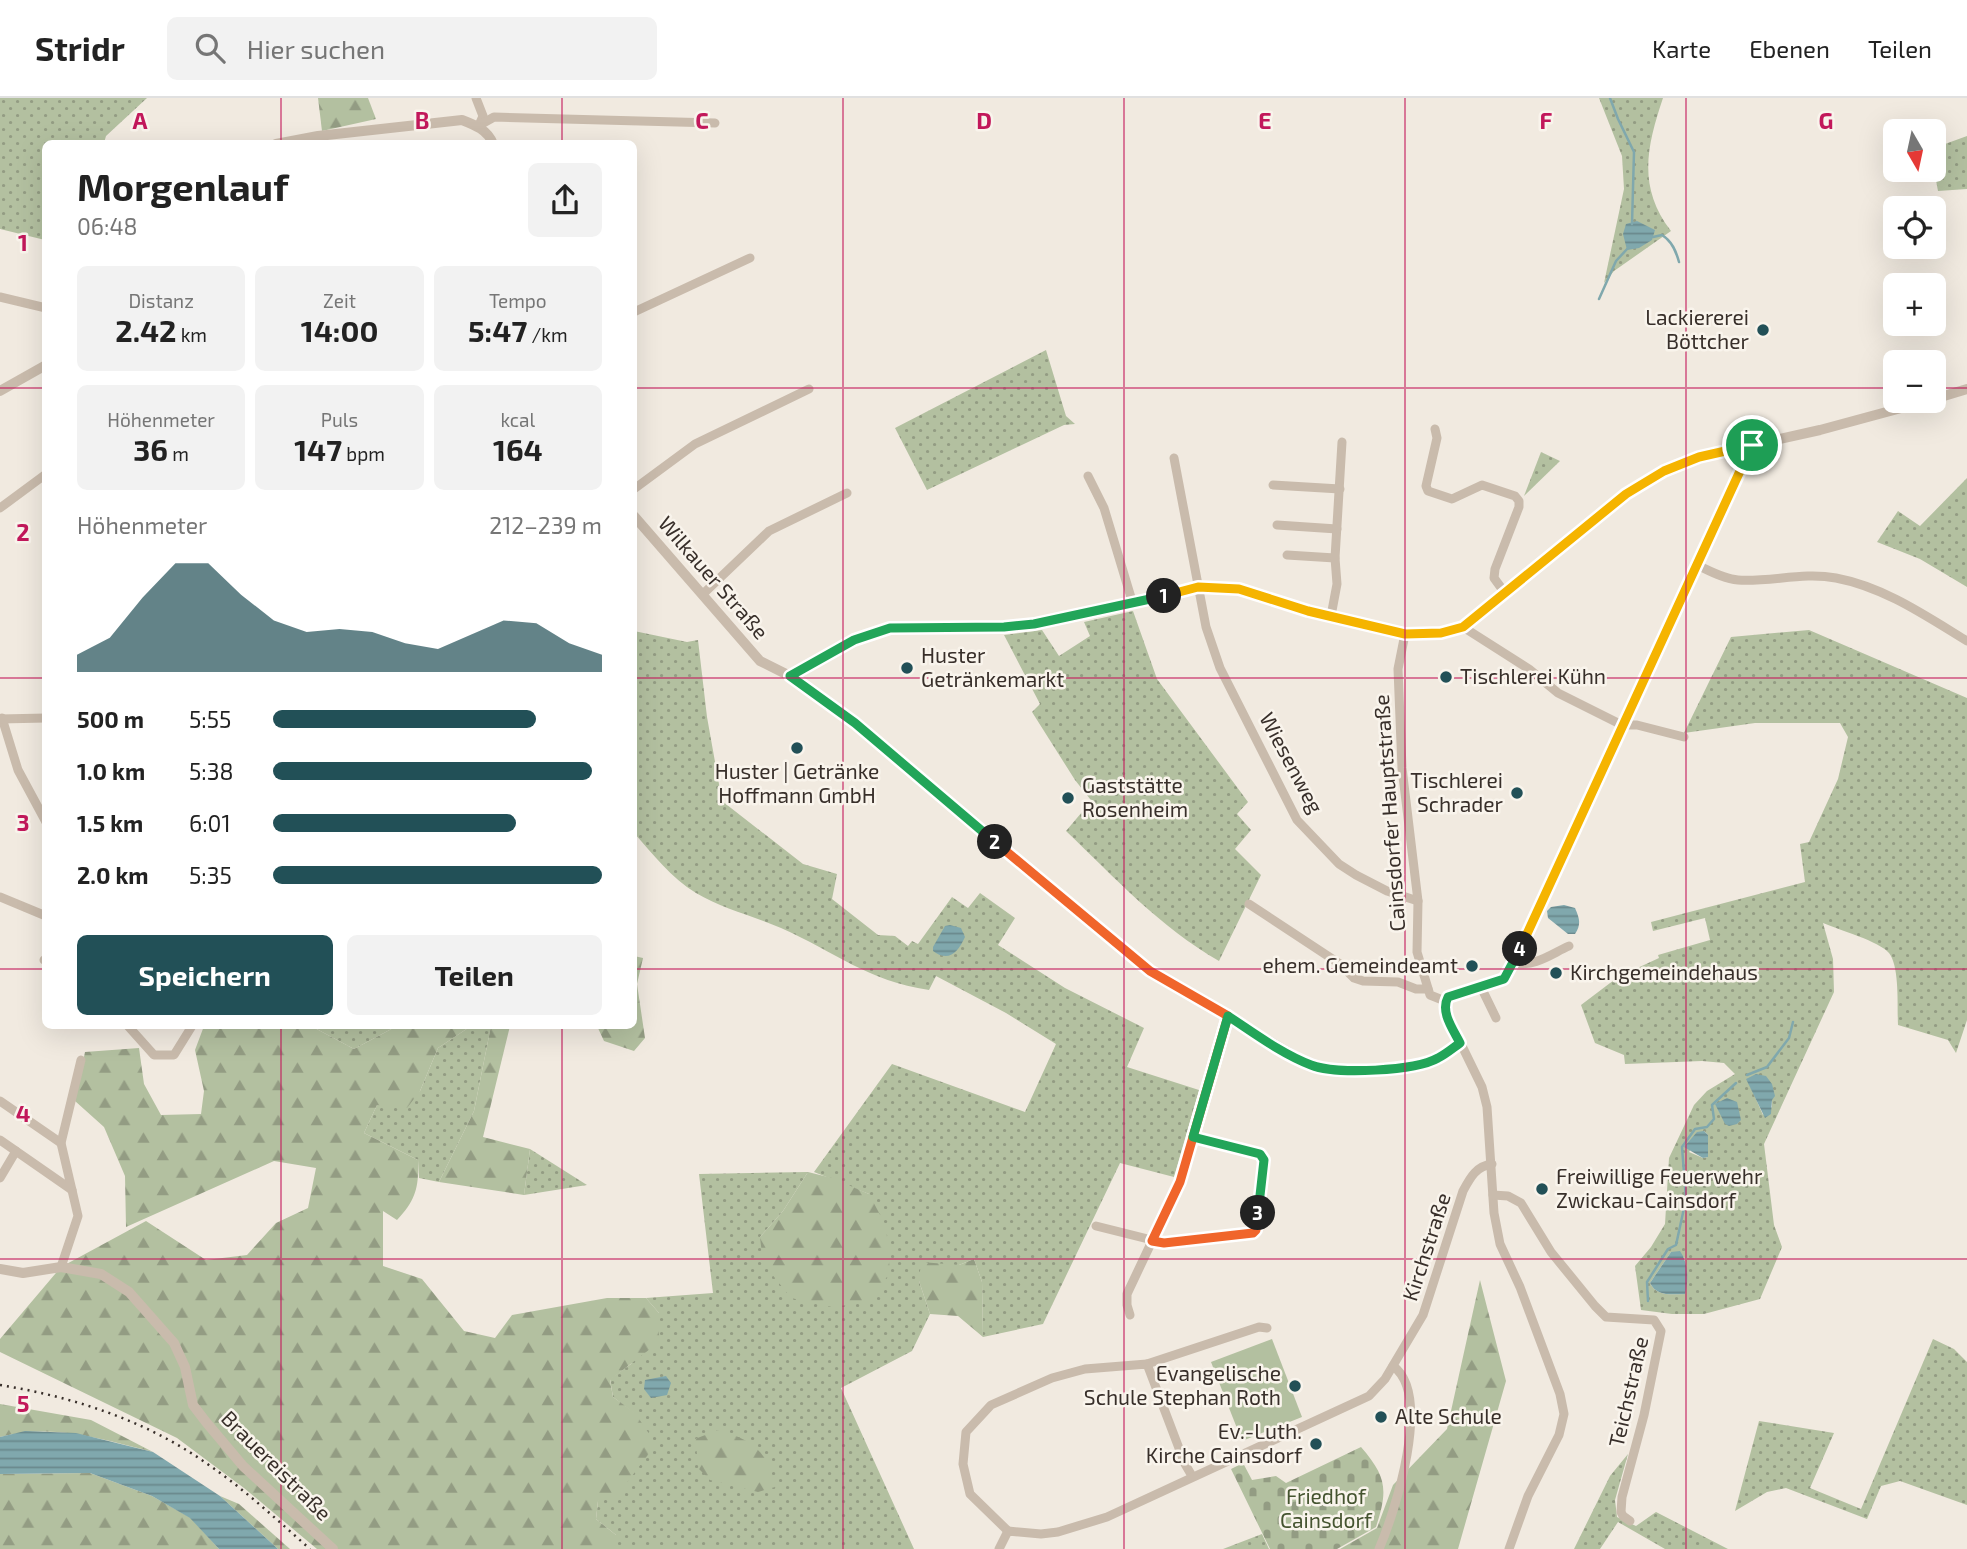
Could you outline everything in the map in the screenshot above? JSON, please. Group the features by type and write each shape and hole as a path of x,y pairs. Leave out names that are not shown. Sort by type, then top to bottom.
{"street":[{"path":"476,98 483,116 478,126"},
{"path":"478,126 494,117 715,123"},
{"path":"297,140 462,120 478,126 492,140"},
{"path":"637,312 750,258"},
{"path":"0,297 42,307"},
{"path":"0,391 42,367"},
{"path":"637,487 695,444 809,389"},
{"path":"1946,396 1967,390"},
{"path":"1460,1043 1436,1059 1405,1066 1373,1070 1327,1069 1311,1065 1150,971 904,764 790,676 854,640 890,628 1024,625 1133,604 1198,587 1239,589 1405,634 1441,633 1463,627 1636,488 1664,471 1699,457 1884,413"},
{"path":"1435,429 1437,438 1426,486 1428,491 1452,499 1482,485 1516,496 1519,501 1494,569 1494,578 1506,593"},
{"path":"1331,616 1337,584 1335,558 1342,443"},
{"path":"1509,1549 1528,1496 1559,1435 1564,1414 1560,1394 1520,1287 1500,1244 1494,1213 1492,1164 1484,1097 1474,1067 1445,1011 1445,1002 1451,995 1504,979 1514,963 1752,445"},
{"name":"Wiesenweg","path":"1174,458 1206,626 1220,668 1297,820 1339,864 1387,891 1418,901"},
{"path":"1088,476 1104,508 1133,604"},
{"path":"0,508 42,477"},
{"path":"1273,485 1339,489"},
{"path":"703,594 769,531 847,493"},
{"name":"Wilkauer Straße","path":"637,519 760,661 790,676"},
{"path":"1277,525 1338,529"},
{"path":"1287,555 1335,558"},
{"path":"1697,565 1737,580 1800,576 1834,578 1865,585 1894,598 1967,641"},
{"path":"1463,627 1529,669 1558,693 1622,724 1684,737"},
{"name":"Cainsdorfer Hauptstraße","path":"1405,634 1398,669 1398,715 1418,901 1417,953 1428,989"},
{"path":"42,718 1,719 18,770 42,815"},
{"path":"0,897 42,914"},
{"path":"1249,904 1340,964 1354,978 1363,981 1398,982 1416,989 1428,989 1432,996 1445,1002"},
{"path":"1514,963 1522,965 1536,962 1569,946"},
{"path":"1482,987 1496,1018"},
{"path":"1130,1315 1127,1294 1180,1182 1228,1016"},
{"path":"131,1029 154,1055 174,1055 190,1029"},
{"path":"61,1267 78,1216 61,1143 81,1060"},
{"path":"0,1101 61,1143"},
{"path":"1096,1226 1164,1243 1253,1233 1256,1230 1264,1160 1260,1154 1193,1137"},
{"path":"0,1140 72,1190"},
{"path":"0,1178 16,1151"},
{"name":"Kirchstraße","path":"1008,1531 1041,1534 1086,1524 1123,1511 1192,1476 1357,1403 1379,1389 1423,1315 1463,1191 1471,1177 1482,1166 1492,1164"},
{"name":"Teichstraße","path":"1493,1195 1508,1196 1521,1203 1551,1252 1606,1317 1654,1320 1661,1331 1644,1415 1622,1497 1621,1512 1630,1521"},
{"name":"Brauereistraße","path":"0,1269 23,1273 61,1267 100,1274 129,1292 174,1343 185,1367 193,1405 243,1466 332,1549"},
{"path":"999,1549 1008,1531 970,1494 963,1464 966,1433 991,1405 1052,1378 1085,1369 1147,1364 1259,1327 1267,1328"},
{"path":"1147,1364 1192,1476"},
{"path":"1380,1549 1399,1494 1412,1422 1401,1373 1393,1366"}],"green space":[{"path":"0,98 147,98 105,140 42,140 42,239 0,229"},
{"path":"318,98 368,98 376,119 322,131"},
{"path":"1599,98 1663,98 1653,133 1648,166 1653,198 1671,231 1614,271 1604,283 1624,189 1622,156"},
{"path":"1967,136 1967,189 1938,191 1936,182 1946,182 1946,144"},
{"path":"1046,350 1066,416 1075,424 1064,425 927,490 895,428"},
{"path":"1541,452 1560,461 1524,496"},
{"path":"1967,478 1967,587 1920,559 1877,542 1898,511 1920,526"},
{"path":"1133,611 1157,679 1248,802 1237,814 1251,830 1235,849 1261,875 1219,961 1197,948 1158,917 1066,831 1082,812 1094,804 1075,780 1032,712 1040,704 1004,635 1042,630 1059,656 1090,636 1084,622"},
{"path":"1809,630 1967,698 1967,1020 1956,1053 1948,1040 1898,1025 1895,968 1889,953 1868,940 1823,923 1833,959 1834,992 1764,1144 1774,1225 1782,1247 1760,1299 1704,1314 1672,1314 1641,1310 1635,1266 1665,1224 1669,1158 1694,1105 1707,1091 1735,1074 1724,1063 1702,1061 1625,1064 1624,1055 1595,1043 1581,1005 1618,977 1659,958 1658,955 1710,940 1705,918 1653,931 1651,922 1805,882 1800,844 1809,842 1838,779 1848,737 1840,723 1755,723 1684,733 1731,637","holes":["1747,1079 1772,1100 1772,1107 1763,1115","1704,1131 1708,1135 1708,1157 1703,1158 1689,1152","1671,1252 1685,1258 1685,1294 1660,1293 1650,1283"]},
{"path":"637,632 687,642 698,640 707,717 722,801 803,864 837,874 832,899 878,935 895,936 908,946 912,941 918,944 952,897 968,908 980,893 1015,918 998,945 1065,988 1144,1028 1127,1067 1199,1090 1174,1177 1120,1163 1043,1324 983,1337 982,1282 974,1259 919,1281 930,1314 912,1351 841,1388 914,1549 616,1549 616,1535 596,1519 598,1501 635,1414 613,1397 610,1379 631,1364 659,1313 646,1298 713,1293 699,1174 808,1172 783,1211 760,1237 869,1194 814,1172 892,1064 1025,1112 1056,1044 1006,1013 936,976 929,990 888,980 852,965 781,928 726,908 687,887 637,836"},
{"path":"637,957 643,958 637,984"},
{"path":"637,984 645,1038 634,1051 604,1041 598,1029 637,1029"},
{"path":"203,1029 317,1029 354,1049 391,1029 466,1029 438,1048 420,1091 407,1108 377,1105 364,1133 418,1160 417,1186 408,1206 397,1220 383,1211 383,1266 422,1279 464,1331 495,1338 512,1315 607,1298 646,1298 659,1313 659,1342 610,1380 613,1397 635,1413 656,1444 617,1496 598,1501 596,1519 616,1535 616,1549 317,1549 244,1488 177,1438 0,1352 0,1339 61,1267 146,1221 206,1260 247,1255 276,1223 308,1208 316,1168 274,1161 126,1227 125,1176 104,1127 75,1101 85,1052 139,1048 144,1084 161,1115 201,1114 204,1091 195,1050"},
{"path":"317,1029 391,1029 354,1049"},
{"path":"466,1029 490,1029 474,1111 439,1182 419,1178 418,1160 364,1133 377,1105 420,1091 438,1048"},
{"path":"490,1029 509,1029 483,1137 530,1149 524,1195 439,1182 474,1111"},
{"path":"530,1149 587,1185 524,1195"},
{"path":"808,1172 832,1178 869,1194 886,1226 890,1272 871,1302 832,1307 791,1298 763,1263 760,1237 783,1211"},
{"path":"974,1259 982,1282 983,1337 958,1316 930,1314 919,1281 921,1262 959,1265"},
{"path":"1480,1280 1506,1381 1458,1549 1340,1549 1377,1528 1393,1485 1447,1429"},
{"path":"1272,1339 1302,1417 1242,1441 1211,1362"},
{"path":"1933,1339 1954,1349 1967,1362 1967,1505 1900,1481 1881,1486 1867,1519 1786,1488 1767,1492 1735,1511 1759,1421 1834,1433 1810,1488 1861,1509"},
{"path":"0,1404 91,1420 153,1452 58,1432 20,1433 0,1437"},
{"path":"718,1430 740,1438 757,1449 768,1465 775,1487 758,1492 710,1480 699,1469 695,1439"},
{"name":"Friedhof Cainsdorf","path":"1361,1447 1376,1467 1383,1484 1376,1527 1337,1549 1270,1549 1231,1469 1243,1463 1252,1480 1276,1476 1286,1483"},
{"path":"1628,1454 1615,1500 1617,1517 1636,1526 1656,1512 1728,1549 1665,1549 1618,1522 1600,1549 1574,1549 1610,1476"},
{"path":"90,1473 152,1496 191,1518 219,1549 0,1549 0,1474"},
{"path":"220,1496 239,1504 290,1549 278,1549"},
{"path":"1262,1534 1269,1549 1223,1549"}],"water":[{"path":"1637,221 1655,230 1652,240 1639,248 1627,250 1623,234 1626,224"},
{"path":"1564,905 1575,908 1577,912 1579,925 1575,934 1568,934 1548,918 1547,911 1551,907"},
{"path":"945,926 961,928 965,937 956,951 944,956 933,951 933,947"},
{"path":"1756,1074 1766,1076 1772,1084 1775,1096 1771,1114 1765,1118 1746,1079"},
{"path":"1727,1098 1737,1102 1741,1120 1729,1126 1725,1124 1715,1104"},
{"path":"1704,1131 1708,1135 1708,1157 1703,1158 1684,1147 1697,1132"},
{"path":"1680,1251 1687,1271 1685,1294 1656,1291 1650,1283 1671,1252"},
{"path":"666,1376 671,1383 667,1395 651,1398 644,1389 645,1380"},
{"path":"25,1431 76,1433 153,1452 220,1496 278,1549 219,1549 190,1518 152,1496 90,1473 0,1474 0,1437"}],"waterway":[{"path":"1610,98 1634,152 1632,224"},
{"path":"1653,237 1662,235 1668,240 1679,262"},
{"path":"1599,299 1616,261 1628,248"},
{"path":"1747,1075 1767,1067 1789,1038 1793,1022"},
{"path":"1648,1301 1647,1282 1668,1249 1676,1245 1686,1199 1682,1147 1695,1129 1707,1127 1714,1119 1712,1105 1736,1083"}],"railway":[{"path":"0,1385 54,1396 108,1412 158,1434 220,1473 310,1549"}],"place":[{"name":"Lackiererei Böttcher","path":"1763,330"},
{"name":"Huster Getränkemarkt","path":"907,668"},
{"name":"Tischlerei Kühn","path":"1446,677"},
{"name":"Huster | Getränke Hoffmann GmbH","path":"797,748"},
{"name":"Tischlerei Schrader","path":"1517,793"},
{"name":"Gaststätte Rosenheim","path":"1068,798"},
{"name":"ehem. Gemeindeamt","path":"1472,966"},
{"name":"Kirchgemeindehaus","path":"1556,973"},
{"name":"Freiwillige Feuerwehr Zwickau-Cainsdorf","path":"1542,1189"},
{"name":"Evangelische Schule Stephan Roth","path":"1295,1386"},
{"name":"Alte Schule","path":"1381,1417"},
{"name":"Ev.-Luth. Kirche Cainsdorf","path":"1316,1444"}],"route":[{"path":"1752,445 1508,975 1492,984 1451,995 1445,1002 1445,1011 1460,1043 1436,1059 1409,1066 1373,1070 1327,1069 1311,1065 1228,1016 1193,1137 1260,1154 1264,1160 1256,1230 1253,1233 1164,1243 1152,1241 1180,1182 1224,1023 1228,1016 1150,971 855,723 790,676 854,640 890,628 1004,627 1034,624 1133,604 1198,587 1239,589 1308,611 1405,634 1441,633 1463,627 1626,494 1664,471 1699,457 1752,445"}]}
